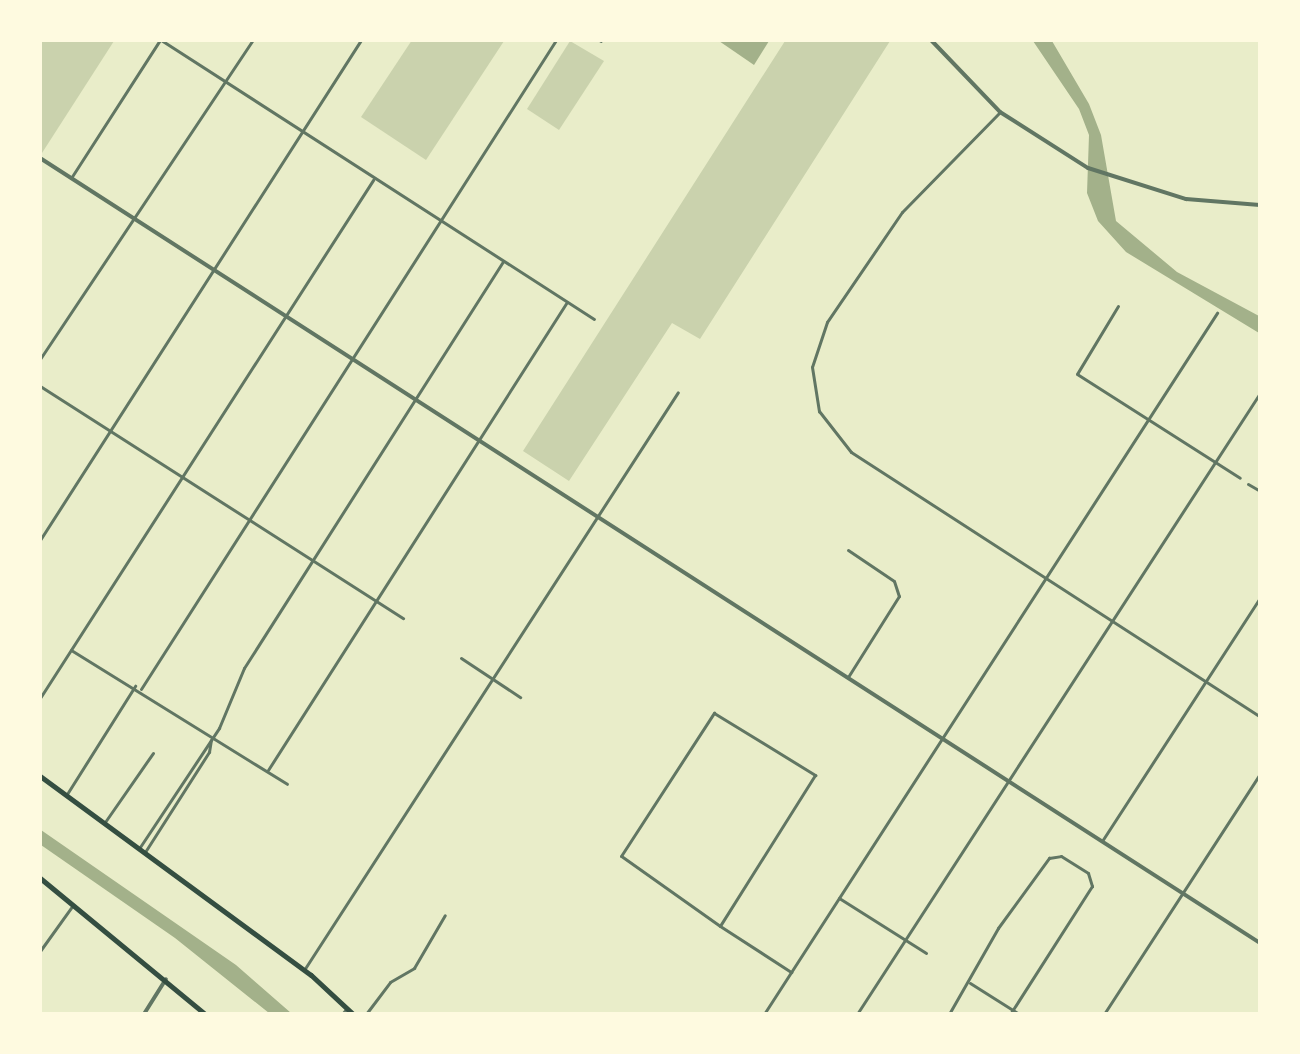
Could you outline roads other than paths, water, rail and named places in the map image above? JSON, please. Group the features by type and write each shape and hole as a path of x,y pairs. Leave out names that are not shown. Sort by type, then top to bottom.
{"main road":[{"path":"40,776 68,794 304,970 353,1014"},
{"path":"40,878 74,903 205,1014"}],"street":[{"path":"40,359 253,40"},
{"path":"40,540 362,40"},
{"path":"141,689 556,40"},
{"path":"931,40 1000,112 1088,168 1114,179 1186,199 1260,205"},
{"path":"71,178 161,41 373,180 594,319"},
{"path":"1000,112 902,212 876,246 822,330 812,379 825,422 851,452 1260,717"},
{"path":"40,158 1260,943"},
{"path":"40,698 373,180"},
{"path":"140,847 211,738 244,668 504,262"},
{"path":"268,770 567,302"},
{"path":"1118,306 1076,372 1240,478"},
{"path":"764,1014 1217,313"},
{"path":"40,386 403,618"},
{"path":"304,970 678,392"},
{"path":"857,1014 1260,393"},
{"path":"1248,484 1260,491"},
{"path":"848,550 894,581 899,596 848,677"},
{"path":"1102,841 1260,598"},
{"path":"71,650 141,689 211,738 268,770 287,784"},
{"path":"461,658 520,697"},
{"path":"68,794 135,686"},
{"path":"720,926 815,776 714,713 621,856 720,926 791,972"},
{"path":"146,852 209,752 211,738"},
{"path":"105,822 153,753"},
{"path":"1104,1014 1260,774"},
{"path":"948,1014 970,983 998,928 1056,855 1092,879 1010,1014"},
{"path":"839,898 926,953"},
{"path":"40,951 74,903"},
{"path":"366,1014 390,982 414,968 445,915"},
{"path":"144,1014 166,979"},
{"path":"970,983 1018,1014"},
{"path":"342,1014 347,1008"}]}
